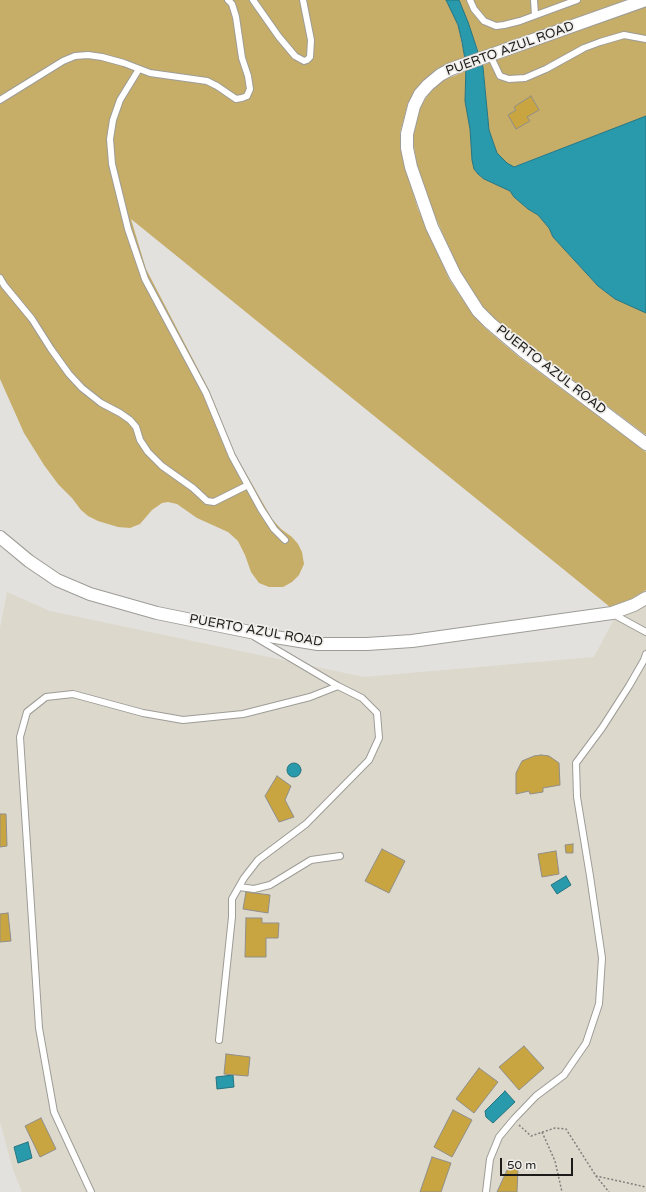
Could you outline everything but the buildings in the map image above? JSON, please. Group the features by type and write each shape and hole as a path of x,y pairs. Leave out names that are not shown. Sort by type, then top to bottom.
{"street":[{"name":"PUERTO AZUL ROAD","path":"646,0 451,69 434,80 420,94 414,106 407,134 407,148 411,167 424,207 454,275 474,306 490,323 523,352 646,444"},
{"name":"PUERTO AZUL ROAD","path":"0,537 57,580 90,594 157,613 318,644 367,644 412,641 612,613 634,605 646,598"}],"lane":[{"path":"0,100 57,64 75,56 88,55 124,63 150,74 207,81 236,99 247,96 250,89 248,76 242,58 236,17 232,4 228,0"},
{"path":"254,0 279,37 295,56 304,61 310,57 311,40 303,0"},
{"path":"470,0 480,17 491,25 504,25 577,0"},
{"path":"534,0 535,15"},
{"path":"489,56 500,76 509,79 525,78 546,69 584,48 600,42 624,35 646,39"},
{"path":"138,69 120,100 113,120 110,139 112,164 128,229 145,279 206,393 224,438 248,485 274,529 284,540"},
{"path":"0,278 32,319 69,374 82,388 101,403 130,420 136,427 140,440 148,452 162,466 193,488 207,501 214,502 248,485"},
{"path":"612,613 646,632"},
{"path":"218,1040 232,917 232,899 244,878 258,860 306,824 369,760 378,738 377,713 362,698 338,686 245,631"},
{"path":"486,1192 490,1159 499,1137 536,1096 564,1075 586,1043 599,1004 602,958 577,797 576,763 602,728 625,692 646,654"},
{"path":"91,1192 54,1112 39,1028 20,737 27,712 46,697 73,694 143,713 183,720 243,714 310,697 338,686"},
{"path":"239,887 254,889 270,885 311,860 340,856"}],"path":[{"path":"514,1119 531,1136 555,1128 566,1130 608,1192"},
{"path":"542,1132 554,1161 562,1192"},
{"path":"596,1176 646,1187"}],"shaded area":[{"path":"0,0 446,0 458,25 465,58 437,69 415,90 408,103 400,133 401,149 405,168 418,209 449,279 473,315 485,328 519,357 646,452 646,590 631,599 610,607 131,219 146,269 209,390 235,454 272,519 298,544 302,552 304,564 299,575 292,582 283,587 269,587 259,583 251,572 238,541 228,532 197,518 177,504 168,502 162,503 152,510 140,524 130,528 118,527 98,521 88,516 81,510 72,498 58,484 24,433 0,379"},
{"path":"459,0 626,0 479,53"},
{"path":"646,6 646,116 513,167 507,163 497,153 489,130 483,65"},
{"path":"466,71 465,101 470,129 474,169 484,179 510,191 514,197 528,209 538,215 549,228 553,237 598,286 615,299 646,313 646,435 527,346 494,318 483,307 460,272 430,205 417,165 413,134 420,108 433,89 444,80"},
{"path":"7,592 50,611 364,677 594,657 614,619 646,605 646,1192 22,1192 13,1170 0,1122 0,628"}],"water":[{"path":"446,0 459,0 468,22 483,67 489,130 497,153 507,163 514,167 646,116 646,313 615,299 598,286 553,237 549,228 538,215 514,197 510,191 484,179 474,169 470,129 465,101 466,65 458,25"},
{"path":"294,763 299,765 301,770 299,775 294,777 289,775 287,770 289,765"},
{"path":"566,876 571,885 557,894 551,885"},
{"path":"233,1075 234,1087 217,1089 216,1077"},
{"path":"505,1091 515,1102 493,1123 486,1117 485,1111"},
{"path":"28,1142 32,1158 18,1163 14,1147"}]}
